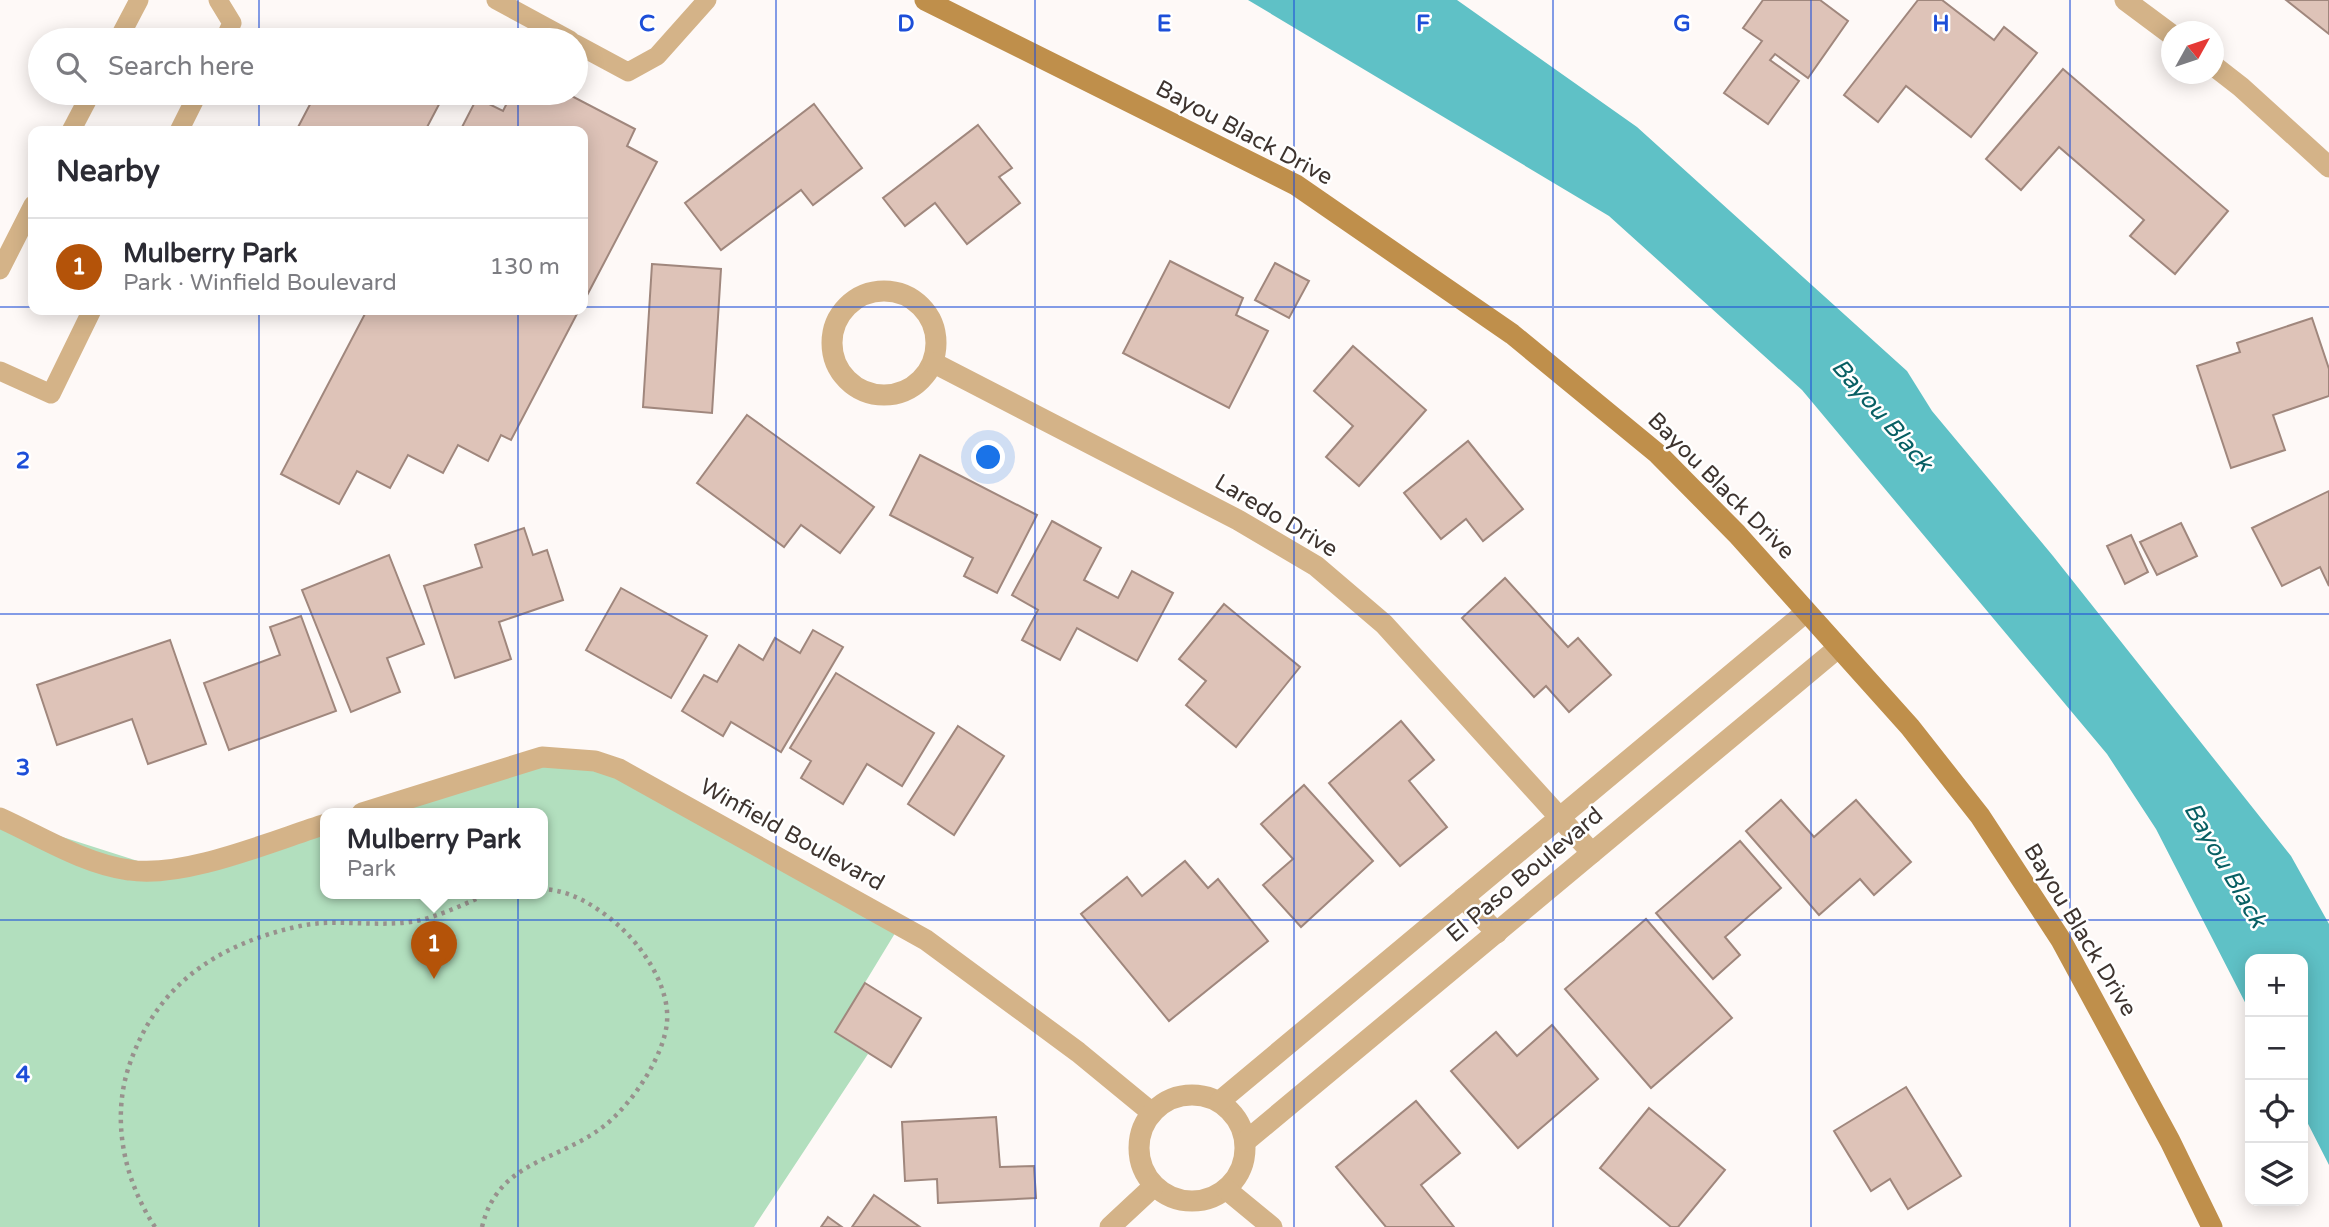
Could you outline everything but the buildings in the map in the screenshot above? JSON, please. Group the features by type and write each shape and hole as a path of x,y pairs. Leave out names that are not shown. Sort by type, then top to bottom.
{"main road":[{"name":"Bayou Black Drive","path":"925,0 1296,185 1512,334 1658,454 1737,534 1910,727 1980,816 2054,929 2170,1141 2212,1227"}],"street":[{"path":"2124,0 2161,27"},
{"path":"2224,75 2329,167"},
{"path":"885,289 910,296 929,313 937,338 933,363 919,383 895,395 870,394 848,382 834,360 831,335 841,311 860,295 885,289"},
{"name":"Laredo Drive","path":"933,363 1238,520 1316,566 1384,624 1592,853"},
{"name":"El Paso Boulevard","path":"1220,1101 1806,612"},
{"name":"El Paso Boulevard","path":"1246,1141 1838,648"},
{"name":"Winfield Boulevard","path":"378,808 542,757 595,761 619,769 926,940 1078,1052 1151,1112"},
{"path":"0,818 96,861 129,870 156,871 192,865 320,826"},
{"path":"1463,898 1497,933"},
{"path":"1196,1094 1220,1101 1241,1126 1246,1141 1242,1168 1227,1190 1203,1201 1177,1200 1154,1186 1140,1163 1139,1136 1151,1112 1171,1098 1196,1094"},
{"path":"1110,1227 1154,1186"},
{"path":"1227,1190 1272,1227"}],"lane":[{"path":"124,28 139,0"},
{"path":"218,0 232,23 230,28"},
{"path":"496,0 547,28"},
{"path":"588,50 628,72 657,57 707,0"},
{"path":"74,126 85,105"},
{"path":"182,126 192,105"},
{"path":"0,270 28,215"},
{"path":"0,371 51,394 90,315"}],"path":[{"path":"482,1227 488,1203 522,1169 604,1126 628,1102 652,1067 667,1023 662,987 632,938 603,912 562,890 548,889"},
{"path":"155,1227 142,1208 130,1178 120,1129 121,1088 140,1032 170,990 202,964 248,943 301,926 390,925 418,920 474,899"}],"green space":[{"path":"542,757 619,769 900,925 835,1032 868,1054 754,1227 0,1227 0,817 166,870 320,825 320,899 548,899 548,808 378,808"}],"water":[{"name":"Bayou Black","path":"1248,0 1457,0 1637,127 1907,371 1932,411 2053,556 2291,856 2329,924 2329,1165 2308,1124 2308,954 2245,954 2245,1002 2156,829 2107,754 1802,390 1609,216"}],"place":[{"name":"Mulberry Park","path":"434,979"}]}
